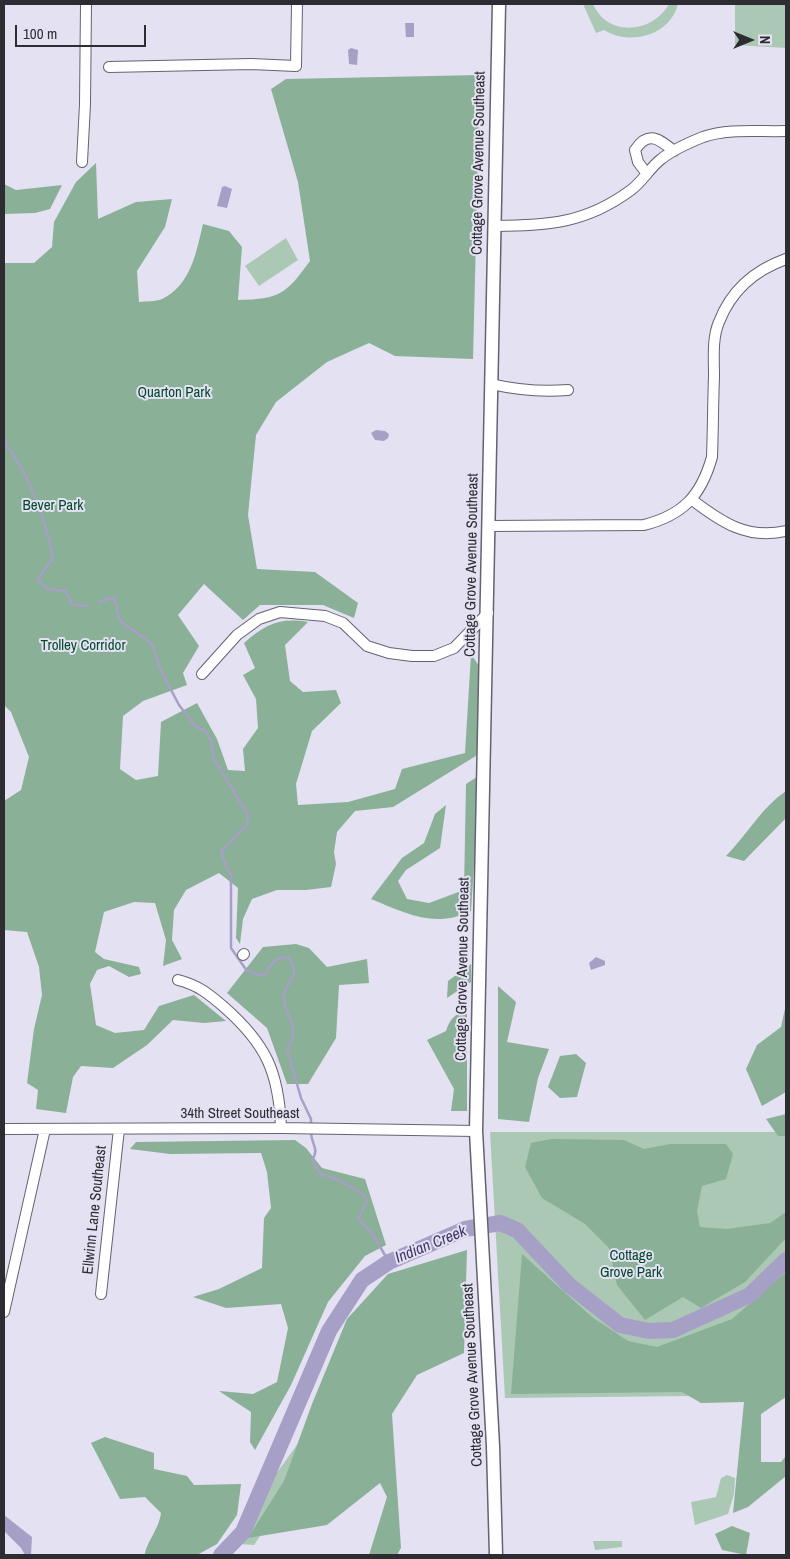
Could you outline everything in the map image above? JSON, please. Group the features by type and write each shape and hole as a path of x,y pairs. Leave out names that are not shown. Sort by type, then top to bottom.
{"main road":[{"name":"Cottage Grove Avenue Southeast","path":"496,1555 494,1457 476,1131 499,4"}],"street":[{"path":"82,162 85,104 86,4"},
{"path":"109,67 251,64 296,66 297,4"},
{"path":"494,226 547,226 576,220 609,205 632,189 660,160 674,151 705,137 724,132 786,131"},
{"path":"647,174 638,162 635,150 641,141 650,138 660,140 674,151"},
{"path":"488,526 644,525 679,512 703,482 712,457 714,350 718,324 730,301 748,279 768,265 786,259"},
{"path":"491,384 513,389 551,392 568,390"},
{"path":"691,499 714,517 734,529 752,533 774,534 786,531"},
{"path":"202,674 236,634 259,619 280,612 324,616 343,623 367,646 389,653 412,656 434,656 454,648 488,613"},
{"path":"178,980 196,985 208,993 240,1022 258,1042 280,1096 281,1128"},
{"name":"34th Street Southeast","path":"4,1130 281,1128 476,1131"},
{"path":"4,1312 45,1129"},
{"name":"Ellwinn Lane Southeast","path":"101,1294 119,1129"}],"green space":[{"path":"583,4 593,4 600,15 619,27 631,28 642,26 652,21 662,14 669,4 678,4 674,15 658,31 636,37 625,37 614,35 604,30 596,33"},
{"path":"735,4 786,4 786,48 735,45"},
{"path":"480,75 473,359 395,356 369,343 327,362 276,402 256,435 248,515 257,569 315,572 358,603 354,618 323,605 260,605 243,620 204,584 178,615 199,646 183,673 187,685 143,701 123,716 120,769 136,780 158,776 161,722 197,703 217,739 228,770 245,771 243,749 258,728 256,699 243,675 255,668 244,643 266,627 289,621 308,622 285,645 290,681 303,692 336,690 341,703 312,731 296,784 298,805 348,802 395,789 402,769 465,753 471,654 479,666 479,754 393,807 355,811 337,832 334,852 336,864 331,887 306,890 277,890 252,899 243,919 240,944 236,938 238,888 219,873 186,890 174,910 172,940 182,959 163,966 166,940 155,903 134,902 104,912 95,952 104,959 139,967 141,974 129,977 109,966 97,970 90,984 96,1025 115,1033 144,1030 159,1006 194,995 226,1021 204,1023 173,1020 147,1045 113,1068 81,1066 73,1077 66,1113 36,1109 38,1090 27,1083 34,1029 42,995 39,967 27,932 4,930 4,801 21,790 29,757 11,712 4,705 4,263 34,263 52,247 54,222 76,182 96,163 98,219 136,202 172,199 165,227 137,271 139,302 162,299 180,285 186,277 195,257 203,224 229,231 242,247 238,300 273,296 288,288 310,261 298,182 271,89 286,79"},
{"path":"4,184 16,190 62,185 50,209 35,213 4,214"},
{"path":"286,238 298,260 259,286 245,266"},
{"path":"480,775 471,911 445,919 433,919 408,914 371,899 402,858 424,843 435,814 446,805 440,848 406,870 398,881 407,899 429,903 464,890 466,784"},
{"path":"786,791 786,818 744,861 726,856 769,805"},
{"path":"296,944 309,948 327,967 367,959 369,983 339,985 336,1038 308,1084 287,1084 267,1028 227,993 263,947"},
{"path":"471,964 471,982 447,998 448,981"},
{"path":"498,986 516,1002 507,1042 549,1049 538,1078 529,1122 498,1119"},
{"path":"786,1004 786,1092 762,1106 746,1069 757,1045 781,1027"},
{"path":"467,1011 467,1111 451,1111 454,1089 427,1040 446,1031 453,1018 459,1013"},
{"path":"576,1054 586,1063 577,1097 560,1098 548,1087 560,1056"},
{"path":"786,1114 786,1136 778,1136 766,1119"},
{"name":"Cottage Grove Park","path":"490,1132 786,1132 786,1395 505,1398"},
{"path":"551,1139 624,1140 644,1149 670,1144 726,1144 733,1154 726,1179 702,1186 697,1211 700,1227 727,1229 770,1223 786,1212 786,1238 745,1282 701,1308 683,1297 645,1320 617,1285 609,1248 585,1224 542,1198 525,1167 531,1143"},
{"path":"295,1140 306,1148 322,1168 365,1179 386,1245 365,1256 328,1302 291,1385 255,1450 250,1442 251,1412 219,1391 253,1394 277,1382 288,1328 281,1304 226,1308 193,1297 219,1289 262,1268 264,1218 271,1208 267,1172 261,1153 170,1154 130,1149 136,1142"},
{"path":"467,1250 464,1353 417,1375 392,1414 401,1548 397,1555 369,1555 387,1497 380,1483 327,1525 248,1538 284,1481 312,1404 347,1319 388,1274"},
{"path":"522,1254 592,1317 628,1341 657,1347 732,1319 786,1272 786,1397 761,1414 761,1462 781,1462 786,1456 786,1476 748,1507 733,1513 744,1402 701,1403 682,1392 511,1394"},
{"path":"466,1301 468,1324 345,1411 254,1545 226,1543 328,1402"},
{"path":"105,1437 154,1453 154,1469 187,1476 194,1485 241,1484 237,1515 217,1544 197,1555 145,1555 161,1513 145,1497 120,1499 91,1443"},
{"path":"727,1475 735,1478 734,1494 728,1514 695,1525 691,1502 716,1497 721,1478"},
{"path":"732,1526 750,1533 746,1555 722,1550 715,1534"},
{"path":"593,1541 622,1541 622,1547 595,1550"}],"shaded area":[{"path":"405,23 414,23 414,37 406,37"},
{"path":"351,48 358,50 357,65 349,64 348,50"},
{"path":"225,186 232,189 227,208 217,206 222,187"},
{"path":"376,430 385,431 389,434 388,438 384,441 375,440 371,433"},
{"path":"596,957 605,961 605,965 591,970 589,963"},
{"path":"4,1515 32,1537 31,1555 25,1555 21,1548 4,1531"}],"waterway":[{"path":"4,441 21,468 35,497 50,542 53,558 37,580 48,589 65,591 72,604 87,606"},
{"path":"99,602 114,597 120,621 152,644 160,669 179,705 196,727 204,730 211,740 214,759 248,815 247,824 221,852 227,869 231,874 231,948 247,971 264,976 276,960 288,957 293,964 294,975 284,994 293,1030 291,1042 287,1049 301,1098 311,1119 311,1126"},
{"path":"311,1132 315,1149 312,1160 321,1175 346,1184 365,1197 367,1201 358,1219 372,1233 389,1262"},
{"name":"Indian Creek","path":"221,1555 243,1532 329,1331 362,1280 389,1262 465,1229 500,1223 517,1230 569,1285 620,1325 649,1331 673,1330 750,1295 786,1260"}],"park label":[{"name":"Quarton Park","path":"174,393"},
{"name":"Bever Park","path":"53,506"},
{"name":"Trolley Corridor","path":"83,646"}]}
